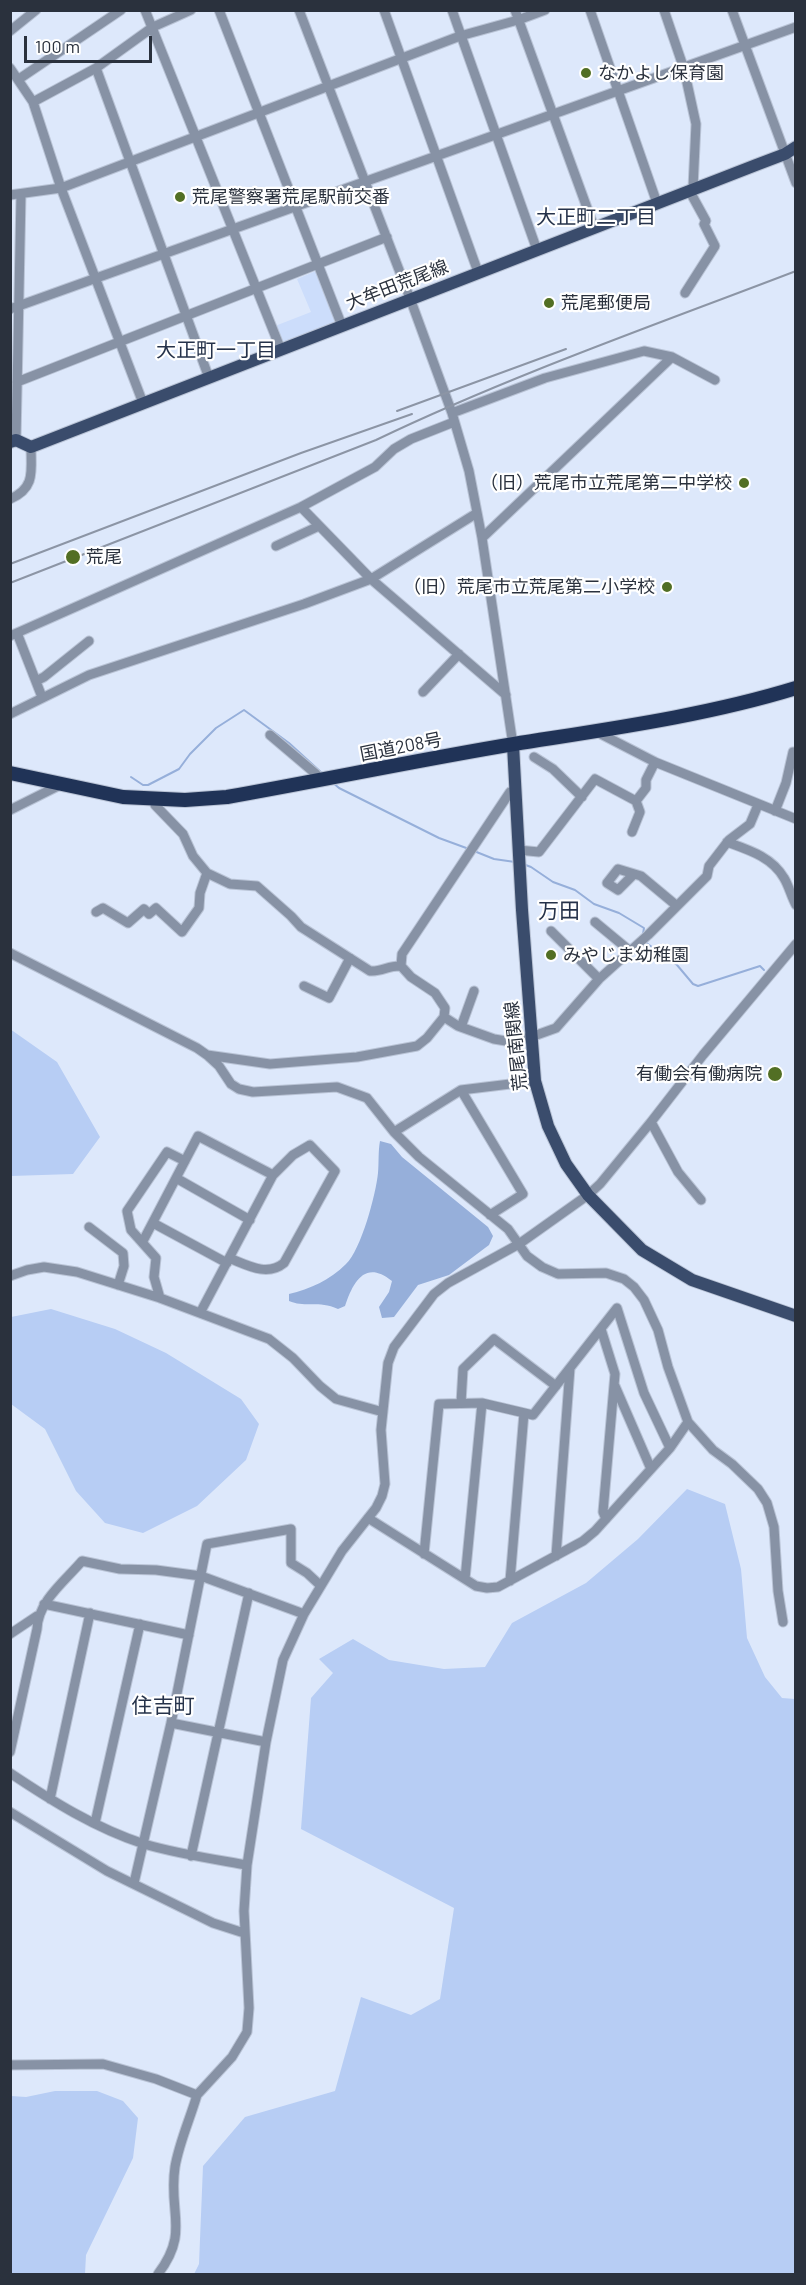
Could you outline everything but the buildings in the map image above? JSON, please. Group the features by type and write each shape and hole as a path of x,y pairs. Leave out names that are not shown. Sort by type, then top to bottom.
{"highway":[{"name":"国道208号","path":"10,773 123,797 155,800 227,797 597,732 724,706 795,688"}],"main road":[{"name":"大牟田荒尾線","path":"32,447 411,301 478,272 790,150"},
{"path":"13,441 32,447"},
{"name":"荒尾南関線","path":"513,745 518,850 535,1081 553,1136 566,1164 588,1195 642,1250 692,1280 795,1316"}],"street":[{"path":"10,31 36,10"},
{"path":"19,79 121,10"},
{"path":"146,10 255,290 281,350"},
{"path":"33,102 96,68 153,27 191,10"},
{"path":"219,10 342,326"},
{"path":"299,10 411,301 453,417 469,471 482,538 513,745"},
{"path":"384,10 478,272"},
{"path":"452,10 537,250"},
{"path":"13,441 17,382 14,308 16,195 61,188 516,15 545,10"},
{"path":"590,10 657,202"},
{"path":"664,10 684,69 696,124 691,189 715,246 685,293"},
{"path":"732,10 744,47 790,150 795,183"},
{"path":"516,15 594,227"},
{"path":"14,308 364,181 497,136 618,90 684,69 795,27"},
{"path":"10,68 33,102 61,188 143,403"},
{"path":"96,68 209,378"},
{"path":"17,382 387,237"},
{"path":"42,697 14,634 301,507 375,467 394,449 453,417 545,378 644,351 672,357 716,380"},
{"path":"482,538 672,357"},
{"path":"10,499 21,494 30,482 32,447"},
{"path":"301,507 371,579 506,695"},
{"path":"10,714 89,675 304,604 371,579 477,513"},
{"path":"276,546 319,526"},
{"path":"36,681 89,641"},
{"path":"423,692 459,654"},
{"path":"597,732 655,762 795,819"},
{"path":"270,735 316,774 321,781"},
{"path":"775,811 786,783 793,752 795,752"},
{"path":"534,757 582,797"},
{"path":"636,801 646,788 646,780 655,762"},
{"path":"518,850 539,852 595,779 636,801 640,812 632,832"},
{"path":"10,810 60,785"},
{"path":"400,966 402,954 468,852 510,792 515,793"},
{"path":"155,800 155,805 183,834 194,856 207,873 230,884 257,886 301,927 370,971 379,972 394,965 400,966 411,977 435,993 444,1008 444,1017 427,1038 417,1046 387,1053 270,1064 207,1054"},
{"path":"444,1017 461,1027 506,1041 531,1037 556,1028 598,979 707,876 709,866 728,842 750,824 758,805"},
{"path":"728,842 760,854 769,861 786,880 795,905"},
{"path":"96,912 103,908 108,909 129,923 144,909 149,914 156,908 182,932 199,908 200,893 207,873"},
{"path":"634,874 641,876 677,906"},
{"path":"595,922 630,951"},
{"path":"551,931 598,979"},
{"path":"158,2274 173,2250 176,2240 172,2185 175,2164 197,2095 232,2057 247,2032 249,2008 244,1933 248,1865 266,1742 283,1659 304,1614 342,1551 382,1496 385,1484 381,1430 388,1363 394,1347 434,1294 448,1283 519,1244 588,1195 651,1122 795,944"},
{"path":"10,953 207,1054 219,1066 231,1084 239,1089 253,1092 337,1087 351,1090 367,1098 394,1132 419,1157 508,1229 528,1256 542,1268 558,1274 606,1273 624,1279 634,1287 644,1300 658,1330 668,1367 688,1422 712,1450 732,1464 758,1489 767,1503 774,1527 777,1582 783,1622"},
{"path":"304,986 329,998 350,958"},
{"path":"461,1027 474,991"},
{"path":"394,1132 460,1090 535,1081"},
{"path":"460,1090 523,1194 490,1215"},
{"path":"651,1122 678,1172 701,1200"},
{"path":"143,1241 198,1136 273,1175"},
{"path":"153,1223 228,1261 272,1270 284,1263 335,1171 310,1145 288,1159 273,1175 250,1220 228,1261 200,1313"},
{"path":"160,1298 154,1277 156,1258 131,1230 127,1211 167,1152 186,1161"},
{"path":"176,1178 250,1220"},
{"path":"89,1227 123,1253 124,1266 118,1285"},
{"path":"10,1276 44,1267 77,1272 160,1298 268,1339 293,1358 336,1399 383,1412"},
{"path":"424,1554 440,1404 482,1403 532,1415 617,1308 644,1393 670,1448"},
{"path":"601,1329 615,1374 603,1512 606,1519"},
{"path":"461,1404 463,1369 494,1339 556,1386"},
{"path":"556,1556 570,1368"},
{"path":"614,1384 651,1468"},
{"path":"465,1579 482,1403"},
{"path":"510,1581 524,1413"},
{"path":"368,1518 476,1586 498,1587 582,1541 606,1519 670,1448 688,1422"},
{"path":"134,1883 171,1723 207,1544 291,1529 291,1563 321,1586"},
{"path":"10,1634 37,1616 44,1604 82,1561 120,1569 156,1570 201,1576 304,1614"},
{"path":"191,1856 249,1593"},
{"path":"44,1604 189,1635"},
{"path":"50,1799 90,1613"},
{"path":"10,1752 37,1629 37,1616"},
{"path":"95,1823 140,1624"},
{"path":"171,1723 266,1742"},
{"path":"10,1773 50,1799 95,1823 142,1843 191,1856 248,1865"},
{"path":"10,1812 107,1871 213,1923 244,1933"},
{"path":"10,2065 103,2064 156,2079 197,2095"}],"shaded area":[{"path":"316,271 339,325 283,346 275,326 311,312 297,279"},
{"path":"10,1029 57,1062 100,1137 73,1174 11,1176"},
{"path":"380,1141 391,1144 402,1157 488,1227 493,1236 489,1245 449,1275 418,1285 394,1317 382,1318 379,1307 389,1292 392,1281 374,1272 361,1276 352,1289 345,1306 338,1309 331,1306 289,1301 289,1294 312,1287 326,1279 340,1270 352,1257 367,1221 374,1194"},
{"path":"51,1309 115,1329 166,1353 241,1399 259,1424 246,1460 197,1506 143,1533 105,1523 76,1491 45,1429 11,1404 11,1317"},
{"path":"687,1489 725,1504 741,1569 747,1638 765,1677 782,1698 795,1699 795,2274 194,2274 199,2264 203,2166 245,2117 335,2091 361,1997 411,2015 440,1999 454,1908 301,1829 311,1698 333,1673 319,1659 353,1639 389,1660 444,1669 485,1667 512,1623 586,1583 638,1539"},
{"path":"55,2091 97,2091 123,2101 138,2118 133,2158 86,2255 85,2274 11,2274 11,2096 26,2097"}],"waterway":[{"path":"131,777 143,785 148,785 179,769 190,754 216,728 244,710 289,743 323,774"},
{"path":"332,782 339,788 439,838 469,849"},
{"path":"474,851 494,859 515,862"},
{"path":"523,864 553,882 575,890 594,904 619,913 644,928 643,934"},
{"path":"645,942 677,965 693,984 698,986 760,966 764,970"}],"railway":[{"path":"10,583 376,440 531,372 796,271"},
{"path":"397,411 566,349"},
{"path":"10,564 301,453 412,414"}],"place":[{"name":"なかよし保育園","path":"586,73"},
{"name":"荒尾警察署荒尾駅前交番","path":"180,197"},
{"name":"荒尾郵便局","path":"549,303"},
{"name":"（旧）荒尾市立荒尾第二中学校","path":"744,483"},
{"name":"荒尾","path":"73,557"},
{"name":"（旧）荒尾市立荒尾第二小学校","path":"667,587"},
{"name":"みやじま幼稚園","path":"551,955"},
{"name":"有働会有働病院","path":"775,1074"}],"district":[{"name":"大正町二丁目","path":"596,217"},
{"name":"大正町一丁目","path":"216,350"},
{"name":"万田","path":"559,911"},
{"name":"住吉町","path":"163,1706"}]}
